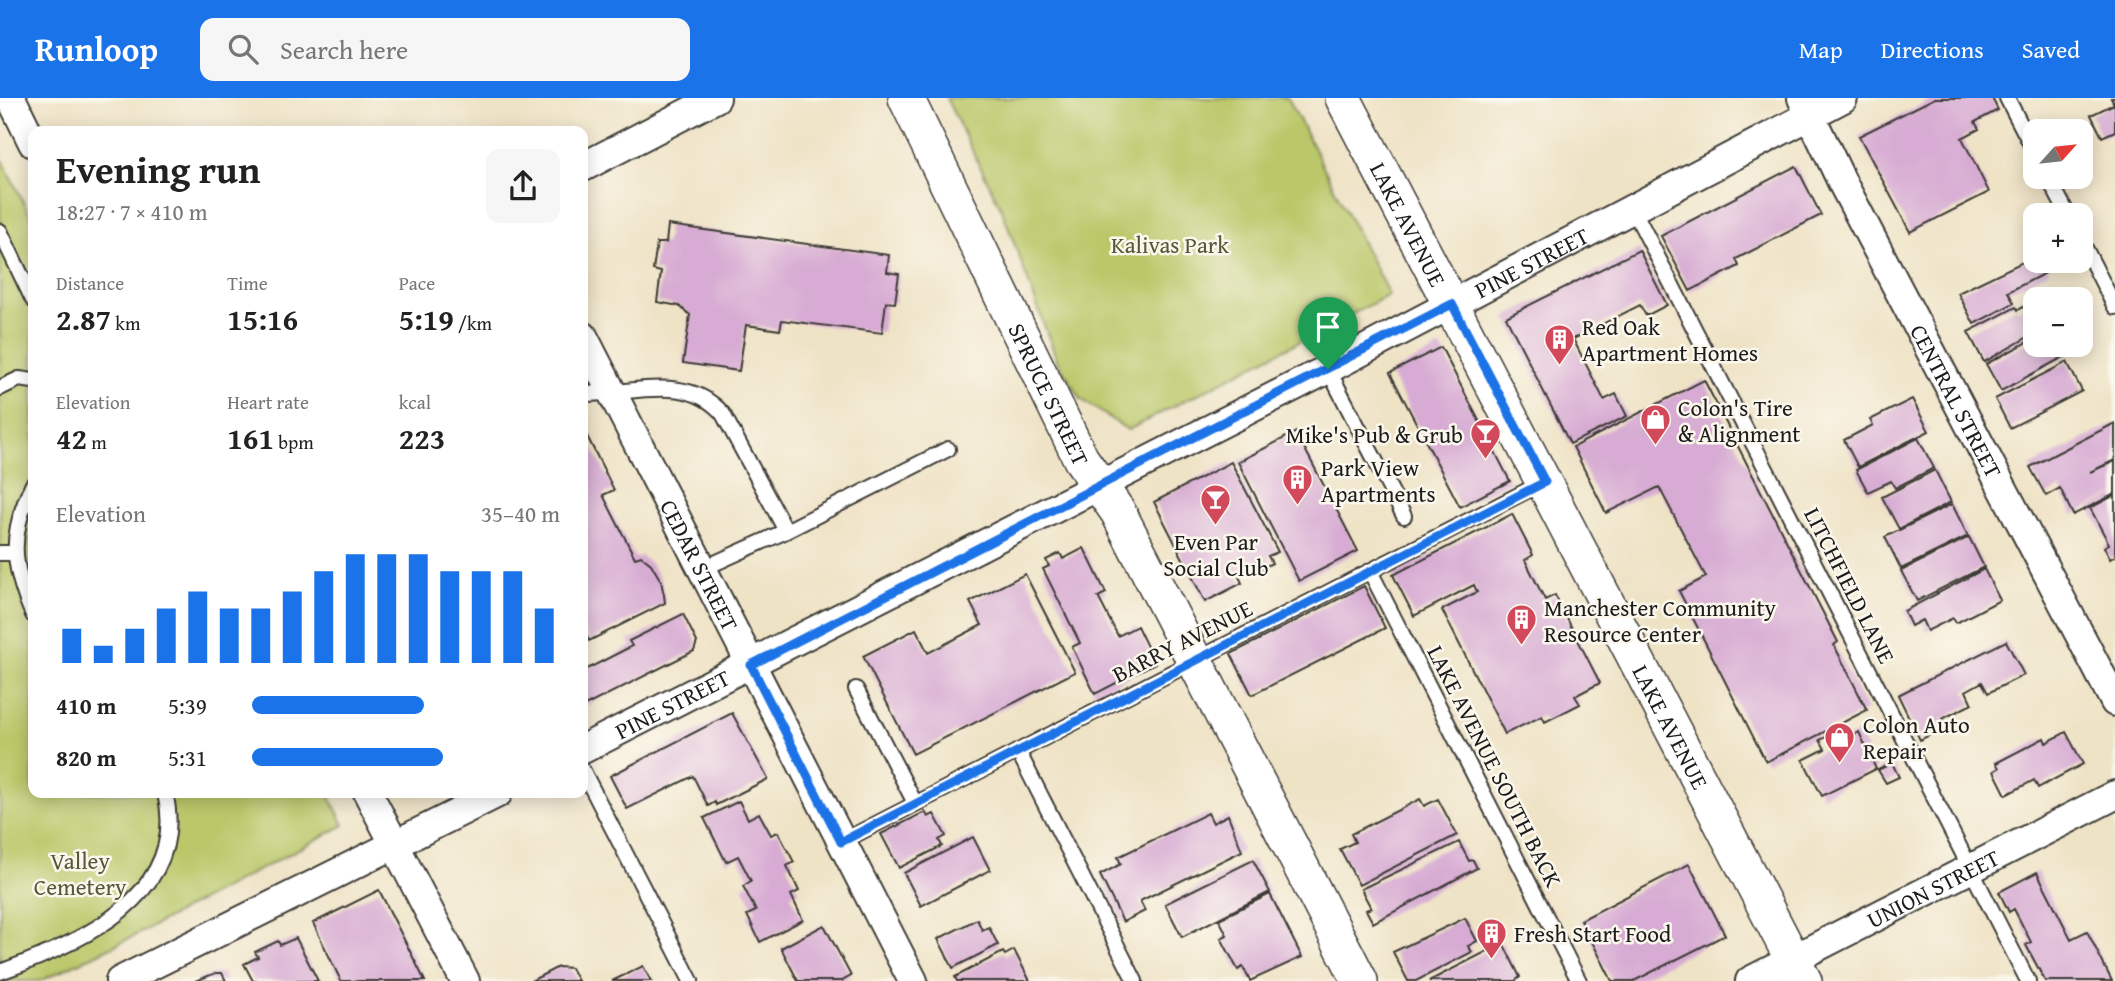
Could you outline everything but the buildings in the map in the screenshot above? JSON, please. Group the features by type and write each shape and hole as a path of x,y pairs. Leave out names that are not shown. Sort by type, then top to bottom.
{"street":[{"path":"11,98 28,133"},
{"path":"588,164 716,98"},
{"name":"SPRUCE STREET","path":"906,98 974,232 1033,365 1081,459 1118,512 1360,981"},
{"name":"LAKE AVENUE","path":"1343,98 1798,970"},
{"name":"PINE STREET","path":"588,747 1328,369 1633,209 1806,106 1843,98"},
{"name":"CENTRAL STREET","path":"1806,106 2115,702"},
{"name":"CEDAR STREET","path":"588,346 913,981"},
{"name":"UNION STREET","path":"1750,981 1798,970 1969,869 2115,795"},
{"path":"371,798 465,981"},
{"path":"120,981 488,798"}],"lane":[{"path":"2007,98 2023,129"},
{"name":"LITCHFIELD LANE","path":"1633,209 2028,981"},
{"path":"0,231 28,290"},
{"path":"2093,264 2115,307"},
{"path":"1328,369 1404,516"},
{"path":"0,388 19,379 28,380"},
{"path":"588,394 613,394 665,387 710,398 723,414 786,531"},
{"path":"702,569 786,531 948,449"},
{"name":"BARRY AVENUE","path":"841,842 1545,482"},
{"path":"28,498 15,534 15,553 22,589 28,603"},
{"path":"0,553 15,553"},
{"name":"LAKE AVENUE SOUTH BACK","path":"1370,571 1580,981"},
{"path":"856,689 915,803"},
{"path":"1018,751 1135,981"},
{"path":"588,781 691,981"},
{"path":"0,972 39,958 82,937 126,906 152,880 169,836 165,798"}],"green space":[{"name":"Kalivas Park","path":"946,98 1288,98 1389,295 1128,430 1081,399 1057,360 1002,210"},
{"name":"Valley Cemetery","path":"0,156 28,211 28,798 330,798 344,825 134,936 40,981 0,981"}],"place":[{"name":"Red Oak Apartment Homes","path":"1559,366"},
{"name":"Colon's Tire & Alignment","path":"1655,447"},
{"name":"Mike's Pub & Grub","path":"1486,461"},
{"name":"Park View Apartments","path":"1298,507"},
{"name":"Even Par Social Club","path":"1216,527"},
{"name":"Manchester Community Resource Center","path":"1521,647"},
{"name":"Colon Auto Repair","path":"1840,764"},
{"name":"Fresh Start Food","path":"1491,960"}],"route":[{"path":"1452,304 1545,482 841,842 751,665 1328,369 1452,304"}]}
